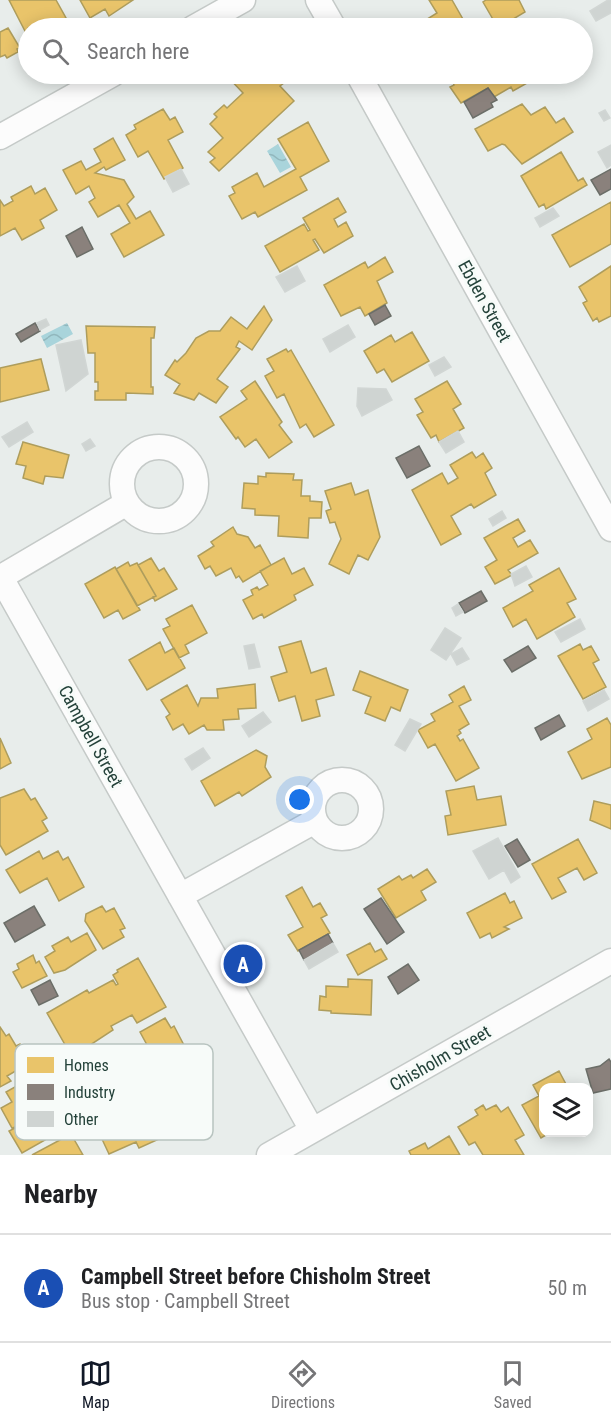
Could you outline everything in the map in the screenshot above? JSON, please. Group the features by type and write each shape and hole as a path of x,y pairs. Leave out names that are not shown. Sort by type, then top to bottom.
{"street":[{"path":"211,18 243,0"},
{"path":"318,0 328,18"},
{"path":"0,137 95,84"},
{"name":"Ebden Street","path":"364,84 611,530"},
{"name":"Campbell Street","path":"127,503 0,577 312,1130"},
{"path":"180,896 315,821"},
{"name":"Chisholm Street","path":"269,1155 611,961"}],"water":[{"path":"278,144 291,167 280,173 267,151"},
{"path":"67,323 73,334 47,348 41,336"}],"building: Homes":[{"path":"9,0 56,0 66,18 18,18"},
{"path":"80,0 133,0 109,16 105,9 90,18"},
{"path":"429,0 452,0 462,18 429,18 437,13"},
{"path":"486,0 519,0 525,12 515,18 492,18 483,2"},
{"path":"8,28 18,45 18,52 7,58 5,55 0,57 0,32"},
{"path":"234,84 283,84 280,86 294,101 219,171 210,162 215,158 208,152 223,138 210,124 217,117 214,114 224,105 227,108 243,93"},
{"path":"526,84 513,91 511,87 494,97 488,88 461,103 450,87 454,85"},
{"path":"522,104 531,115 545,107 556,123 564,118 573,132 522,164 505,145 502,144 488,151 475,129"},
{"path":"163,109 170,120 175,117 183,132 168,140 183,168 164,179 148,151 138,157 126,135 136,129 134,125"},
{"path":"308,122 329,161 300,177 307,190 258,217 255,212 242,219 229,196 235,193 232,187 257,173 264,187 296,169 278,139"},
{"path":"113,138 125,160 106,170 104,167 95,173 124,180 134,197 127,204 136,219 150,211 164,235 124,257 111,234 130,223 119,205 98,217 89,202 95,198 89,186 76,194 63,170 81,161 86,170 101,162 94,149"},
{"path":"561,152 578,181 583,178 587,185 546,209 544,204 539,207 521,176"},
{"path":"31,186 35,194 45,188 57,210 40,220 44,228 22,240 15,228 0,236 0,200 4,206 13,201 11,197"},
{"path":"338,198 346,212 334,219 338,227 346,222 353,236 324,253 315,239 313,240 319,250 280,272 265,246 304,224 308,231 310,230 303,218"},
{"path":"611,202 611,244 570,267 552,235"},
{"path":"385,257 393,272 377,281 387,303 365,316 360,307 341,316 324,285 365,262 368,268"},
{"path":"611,266 611,316 599,322 597,318 593,321 583,303 587,301 579,287"},
{"path":"264,306 272,320 252,350 239,341 236,347 240,349 217,379 228,387 216,403 199,393 194,400 174,393 180,384 165,375 175,360 177,362 186,353 196,338 209,331 220,331 231,317 247,329"},
{"path":"86,326 155,327 154,338 151,338 153,394 126,393 126,400 95,400 98,382 95,382 95,353 88,353"},
{"path":"412,332 429,361 392,382 384,369 377,373 364,351 391,335 395,342"},
{"path":"286,349 288,352 291,350 334,425 314,437 306,424 300,428 284,394 277,398 265,376 274,371 267,359"},
{"path":"41,359 49,390 0,402 0,368"},
{"path":"255,381 282,422 279,425 292,442 269,458 256,439 245,447 220,417 247,399 241,391"},
{"path":"447,381 461,404 453,409 464,428 439,442 436,435 431,438 417,415 423,412 415,399"},
{"path":"23,442 69,455 63,478 45,476 43,484 23,478 26,466 16,464"},
{"path":"472,452 476,458 483,453 492,468 485,473 496,495 474,508 471,504 451,516 461,534 441,545 412,490 442,473 448,484 458,478 450,465"},
{"path":"266,473 294,474 293,480 302,480 301,496 310,496 310,501 322,502 321,518 309,518 308,538 278,536 279,516 255,515 255,509 242,508 244,483 258,484 258,476 266,477"},
{"path":"351,483 355,495 368,490 380,537 368,560 358,555 349,574 329,564 341,539 335,522 330,523 326,511 331,509 325,491"},
{"path":"518,519 525,531 513,538 518,547 530,540 538,553 508,570 512,575 495,584 485,567 497,560 484,538"},
{"path":"233,527 237,534 248,537 255,548 260,545 271,565 243,582 239,576 236,578 231,568 216,576 210,566 205,569 198,556 214,546 211,542"},
{"path":"151,558 159,571 164,568 177,589 155,601 153,597 156,596 138,565"},
{"path":"284,558 292,574 304,568 313,585 294,595 296,600 264,618 262,614 253,619 243,600 253,595 251,590 257,587 259,590 268,585 260,571"},
{"path":"128,562 130,566 137,563 156,596 137,606 116,569"},
{"path":"115,567 140,610 123,619 118,610 104,618 85,584"},
{"path":"559,568 576,599 567,603 575,617 537,639 526,619 513,627 503,608 533,591 529,585"},
{"path":"192,605 207,633 185,645 189,653 179,658 163,629 170,626 166,619"},
{"path":"301,641 311,673 326,668 334,695 316,700 320,716 302,721 295,696 279,701 271,677 287,672 279,647"},
{"path":"160,642 165,653 174,648 185,668 147,690 129,660"},
{"path":"580,644 583,650 591,646 599,660 593,663 606,687 583,699 558,656"},
{"path":"360,671 408,690 400,711 391,707 385,721 365,713 371,697 353,690"},
{"path":"255,684 256,708 238,709 239,719 223,720 224,730 207,730 204,725 189,734 183,724 173,730 166,717 170,714 161,700 187,685 198,706 201,698 218,698 217,689"},
{"path":"464,686 471,700 459,706 469,724 459,730 461,733 457,736 460,741 463,739 479,768 456,781 435,744 428,748 418,730 435,721 431,714 453,702 449,695"},
{"path":"607,718 611,725 611,767 582,779 568,752 592,739 587,729"},
{"path":"0,738 11,763 0,769"},
{"path":"256,750 267,756 265,767 271,777 242,796 239,792 215,806 201,781"},
{"path":"474,786 477,800 501,796 506,825 448,835 445,816 451,815 446,791"},
{"path":"24,789 31,800 35,798 47,818 42,821 48,831 6,855 0,845 0,798"},
{"path":"594,801 611,805 611,829 590,820"},
{"path":"578,839 597,873 584,880 577,868 558,878 566,892 552,899 532,864"},
{"path":"39,851 43,859 58,851 63,860 68,857 84,887 59,901 47,878 20,893 6,870"},
{"path":"427,869 436,882 421,891 426,900 396,918 378,889 399,876 402,880 411,875 413,878"},
{"path":"302,887 313,907 320,903 327,915 321,918 330,933 298,951 288,935 303,927 286,896"},
{"path":"505,893 510,903 514,901 522,918 504,927 509,929 492,938 490,933 480,938 467,913"},
{"path":"102,906 106,912 114,908 125,928 120,930 124,937 103,949 85,921 86,914"},
{"path":"87,933 96,950 65,970 54,973 45,957 55,951 52,946 68,937 71,942"},
{"path":"370,943 375,952 381,949 387,959 358,975 347,955"},
{"path":"33,955 36,963 39,961 47,976 22,988 13,972 19,969 17,964"},
{"path":"138,958 166,1007 137,1023 132,1015 111,1026 113,1030 92,1044 65,1044 47,1013 87,990 89,993 113,980 116,985 118,984 113,975 118,972 117,970"},
{"path":"348,979 372,980 371,1015 331,1013 331,1011 319,1010 320,996 326,997 326,986 348,987"},
{"path":"165,1018 171,1028 174,1026 183,1044 146,1044 140,1032"},
{"path":"0,1027 6,1036 9,1034 15,1044 15,1071 7,1076 11,1081 0,1087"},
{"path":"559,1071 565,1083 539,1083 539,1096 533,1085"},
{"path":"15,1087 15,1127 12,1128 1,1108 12,1102 6,1092"},
{"path":"539,1096 539,1135 522,1105"},
{"path":"483,1105 486,1110 496,1105 501,1112 508,1107 524,1135 515,1140 524,1155 483,1155 475,1142 469,1145 458,1127 478,1115 475,1110"},
{"path":"15,1128 15,1140 45,1140 22,1153 9,1131"},
{"path":"449,1136 460,1155 411,1155 409,1151 425,1143 428,1149"},
{"path":"60,1140 74,1140 83,1155 32,1155"},
{"path":"102,1140 157,1140 139,1148 136,1142 109,1154"}],"building: Industry":[{"path":"488,88 497,100 491,103 493,107 473,118 464,102"},
{"path":"611,169 611,189 600,195 591,180"},
{"path":"82,227 93,249 77,257 66,236"},
{"path":"385,305 391,316 375,325 369,314"},
{"path":"35,323 40,331 21,342 16,334"},
{"path":"419,446 430,466 407,478 396,458"},
{"path":"481,591 487,601 465,613 459,603"},
{"path":"528,646 536,658 512,672 504,660"},
{"path":"559,715 565,726 541,740 535,728"},
{"path":"517,839 530,860 518,867 505,846"},
{"path":"381,898 404,932 387,944 364,909"},
{"path":"34,906 45,925 15,942 4,923"},
{"path":"328,934 333,943 304,960 299,950"},
{"path":"408,964 419,980 398,994 388,977"},
{"path":"50,980 58,996 39,1005 31,990"},
{"path":"609,1059 611,1062 611,1089 593,1093 593,1083 590,1083 586,1069 600,1066"}],"building: Other":[{"path":"611,0 611,13 596,21 590,11"},
{"path":"605,110 610,118 604,121 599,113"},
{"path":"611,145 611,165 607,168 598,152"},
{"path":"181,169 189,184 173,192 165,177"},
{"path":"553,208 559,216 540,227 535,218"},
{"path":"297,266 305,281 285,292 276,277"},
{"path":"46,319 49,325 40,330 37,323"},
{"path":"348,325 355,337 330,352 323,339"},
{"path":"81,340 88,374 66,391 56,345"},
{"path":"444,357 451,367 435,376 429,365"},
{"path":"358,388 386,389 392,400 362,416 357,406"},
{"path":"27,422 33,432 9,447 2,437"},
{"path":"458,431 464,442 446,453 439,442"},
{"path":"90,439 95,446 86,451 82,444"},
{"path":"502,511 506,518 493,526 489,519"},
{"path":"526,566 532,577 515,586 511,574"},
{"path":"458,604 463,612 456,616 452,608"},
{"path":"580,619 585,629 561,642 555,632"},
{"path":"445,628 461,638 446,660 431,650"},
{"path":"254,644 260,667 249,669 244,646"},
{"path":"462,648 469,659 457,665 451,654"},
{"path":"604,690 609,699 588,711 583,701"},
{"path":"263,712 271,722 249,737 242,726"},
{"path":"410,719 421,724 405,751 395,745"},
{"path":"203,748 210,758 192,770 185,759"},
{"path":"498,838 520,877 511,883 504,870 489,879 473,851"},
{"path":"333,943 338,952 309,969 304,960"}],"place":[{"name":"Campbell Street before Chisholm Street","path":"243,964"}]}
